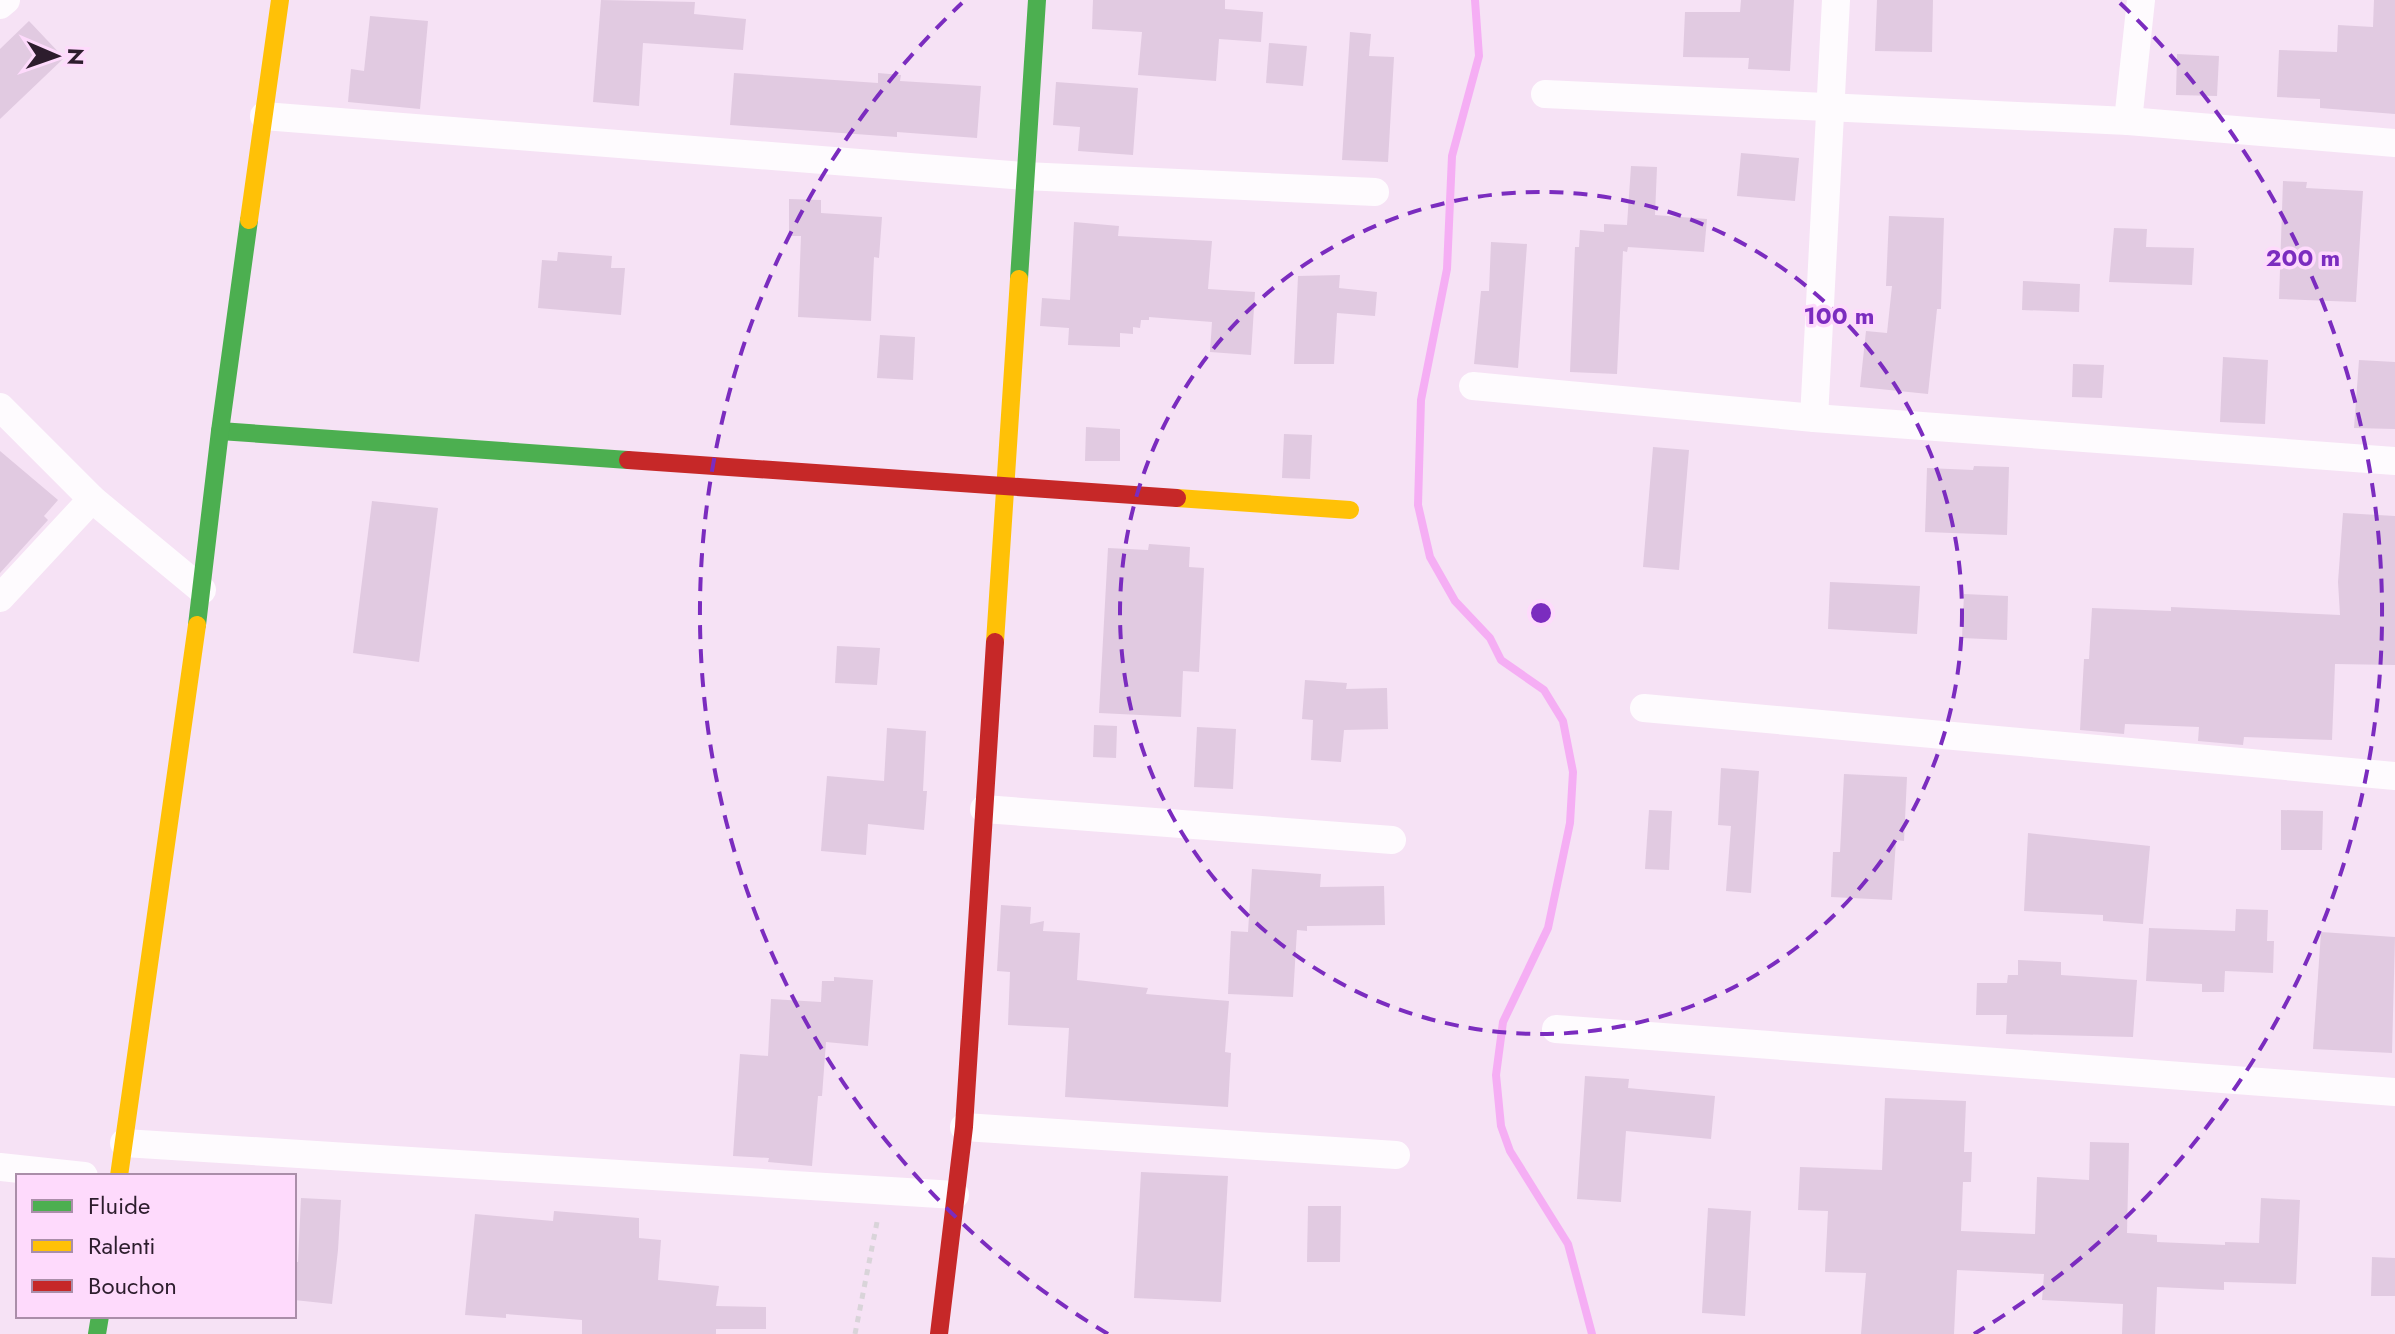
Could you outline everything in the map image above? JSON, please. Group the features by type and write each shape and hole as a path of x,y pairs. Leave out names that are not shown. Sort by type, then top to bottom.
{"street":[{"path":"0,5 6,0"},
{"path":"119,1174 202,590 220,431 280,0"},
{"path":"939,1334 964,1127 1037,0"},
{"path":"1814,418 1836,0"},
{"path":"2128,121 2141,0"},
{"path":"1545,94 2128,121 2395,143"},
{"path":"264,116 1024,176 1375,192"},
{"path":"1473,386 1814,418 2395,461"},
{"path":"0,407 92,499 202,590"},
{"path":"220,431 1350,510"},
{"path":"0,598 92,499"},
{"path":"1644,708 2395,776"},
{"path":"984,809 1392,840"},
{"path":"1556,1029 2395,1092"},
{"path":"964,1127 1396,1155"},
{"path":"124,1143 955,1195"},
{"path":"0,1167 65,1174"}],"path":[{"path":"855,1334 870,1269 882,1192"}],"building":[{"path":"601,0 695,2 694,14 746,19 743,50 643,43 639,106 593,102"},
{"path":"1093,0 1225,0 1225,9 1263,12 1261,42 1219,39 1216,81 1138,75 1142,32 1092,29"},
{"path":"1741,0 1794,0 1790,71 1748,69 1749,58 1683,57 1685,12 1740,12"},
{"path":"1877,0 1933,0 1932,52 1875,51"},
{"path":"2374,0 2395,0 2395,114 2320,108 2320,99 2277,97 2279,50 2337,52 2338,25 2373,27"},
{"path":"370,16 428,21 420,109 348,102 351,69 364,71"},
{"path":"29,21 64,58 0,119 0,49"},
{"path":"1350,32 1371,34 1369,56 1394,57 1388,162 1342,160"},
{"path":"1269,43 1307,46 1303,86 1266,83"},
{"path":"2177,54 2219,56 2217,96 2176,95"},
{"path":"734,73 878,83 878,73 901,75 900,81 981,86 977,138 897,132 897,137 730,125"},
{"path":"1056,82 1138,88 1133,155 1078,151 1080,127 1053,125"},
{"path":"1741,153 1799,158 1795,201 1737,196"},
{"path":"1631,166 1657,167 1655,215 1707,219 1704,252 1628,247 1627,252 1623,251 1617,374 1570,372 1575,247 1579,247 1580,230 1604,232 1604,224 1627,225"},
{"path":"2283,181 2307,182 2306,188 2363,191 2356,302 2279,299"},
{"path":"789,199 821,200 821,213 882,217 879,258 874,257 871,321 798,317 801,236 789,236"},
{"path":"1889,216 1944,218 1941,309 1937,309 1928,394 1860,387 1866,331 1887,333 1892,286 1886,286"},
{"path":"1074,222 1119,226 1118,236 1212,241 1208,289 1255,292 1251,355 1210,352 1212,322 1149,317 1149,320 1141,320 1140,328 1133,327 1133,334 1120,333 1120,347 1068,345 1069,328 1040,326 1042,298 1070,300"},
{"path":"2114,228 2147,229 2146,247 2194,248 2192,285 2109,282"},
{"path":"1491,242 1527,244 1518,368 1474,364 1481,291 1489,291"},
{"path":"558,252 612,256 611,268 625,268 621,315 538,308 542,260 557,261"},
{"path":"1340,275 1339,288 1377,292 1375,316 1337,313 1334,364 1294,364 1298,276"},
{"path":"2023,281 2080,284 2079,312 2022,310"},
{"path":"880,335 915,337 913,380 877,378"},
{"path":"2223,357 2268,360 2265,424 2220,422"},
{"path":"2359,360 2395,362 2395,429 2354,428"},
{"path":"2073,364 2104,365 2102,398 2072,397"},
{"path":"1086,427 1120,429 1120,461 1085,461"},
{"path":"1284,434 1312,435 1310,479 1282,478"},
{"path":"1653,447 1689,450 1679,570 1643,567"},
{"path":"0,451 58,500 44,516 48,520 0,573"},
{"path":"1974,466 2009,467 2007,535 1925,532 1927,468 1973,470"},
{"path":"372,501 438,508 419,662 353,653"},
{"path":"2343,513 2395,516 2395,665 2335,664 2332,740 2244,737 2243,745 2198,741 2199,727 2125,724 2124,734 2080,730 2084,659 2089,659 2092,608 2171,611 2171,607 2340,615 2338,582"},
{"path":"1149,544 1190,547 1189,567 1204,568 1199,672 1183,671 1181,717 1099,713 1108,548 1148,550"},
{"path":"1830,582 1920,586 1917,634 1828,629"},
{"path":"1964,594 2008,596 2007,640 1962,638"},
{"path":"837,646 880,648 877,685 835,683"},
{"path":"1305,680 1347,683 1346,689 1387,688 1388,729 1344,730 1341,762 1311,760 1313,720 1302,719"},
{"path":"1094,725 1117,726 1116,758 1093,757"},
{"path":"1197,727 1236,729 1233,789 1194,787"},
{"path":"887,728 926,731 924,830 868,824 866,855 821,851 827,776 884,781"},
{"path":"1721,768 1759,771 1751,893 1726,891 1731,826 1718,825"},
{"path":"1844,774 1907,777 1904,841 1896,840 1892,900 1831,897 1833,852 1840,852"},
{"path":"1649,810 1672,811 1669,870 1645,869"},
{"path":"2281,810 2323,811 2322,850 2281,850"},
{"path":"2028,833 2150,846 2143,924 2103,921 2103,915 2024,911"},
{"path":"1252,869 1321,874 1320,887 1384,886 1385,925 1307,926 1307,931 1297,930 1293,997 1228,994 1231,931 1248,932"},
{"path":"1001,905 1031,907 1030,924 1044,921 1043,931 1080,933 1077,980 1148,988 1146,994 1229,1001 1225,1052 1231,1053 1228,1107 1065,1097 1069,1028 1008,1025 1010,972 997,971"},
{"path":"2236,909 2268,910 2267,941 2274,941 2273,973 2225,971 2224,992 2202,992 2202,984 2146,981 2149,928 2235,931"},
{"path":"2321,932 2395,937 2392,1053 2313,1049"},
{"path":"2018,960 2061,962 2061,975 2137,980 2133,1037 2006,1034 2007,1015 1976,1015 1977,983 2007,983 2008,975 2018,975"},
{"path":"834,977 873,980 868,1046 826,1042 812,1166 768,1162 769,1158 733,1156 740,1054 768,1056 771,999 821,1002 822,981 834,981"},
{"path":"1585,1076 1629,1079 1628,1088 1715,1096 1711,1139 1626,1131 1621,1202 1577,1199"},
{"path":"1885,1098 1966,1101 1964,1152 1972,1152 1971,1182 1963,1182 1961,1231 2035,1234 2037,1177 2089,1180 2090,1142 2129,1143 2127,1233 2157,1235 2157,1242 2259,1243 2261,1198 2300,1200 2296,1284 2224,1282 2224,1290 2157,1287 2155,1334 2122,1334 2123,1304 2042,1300 2044,1274 1957,1270 1954,1334 1861,1334 1866,1273 1825,1272 1828,1211 1798,1210 1800,1167 1882,1170"},
{"path":"1141,1172 1228,1176 1221,1302 1134,1298"},
{"path":"301,1198 341,1200 332,1304 296,1300"},
{"path":"1308,1206 1341,1206 1340,1262 1307,1262"},
{"path":"1708,1208 1751,1211 1745,1316 1702,1313"},
{"path":"554,1211 639,1218 639,1238 661,1240 658,1280 719,1286 716,1306 766,1307 766,1329 716,1329 716,1334 582,1334 582,1320 506,1314 506,1318 465,1315 475,1214 553,1221"},
{"path":"2372,1257 2395,1258 2395,1296 2371,1296"}],"waterway":[{"path":"1475,0 1479,56 1452,156 1447,269 1421,400 1418,505 1430,557 1455,601 1490,638 1501,660 1544,690 1563,721 1573,772 1570,823 1548,928 1503,1022 1496,1075 1501,1126 1510,1151 1568,1244 1592,1334"}],"traffic: fast":[{"path":"1019,279 1037,0"},
{"path":"197,625 249,220"},
{"path":"220,431 628,460"},
{"path":"97,1334 100,1318"}],"traffic: slow":[{"path":"249,220 280,0"},
{"path":"995,642 1019,279"},
{"path":"1177,498 1350,510"},
{"path":"119,1174 197,625"}],"traffic: jam":[{"path":"628,460 1177,498"},
{"path":"939,1334 964,1127 995,642"}]}
